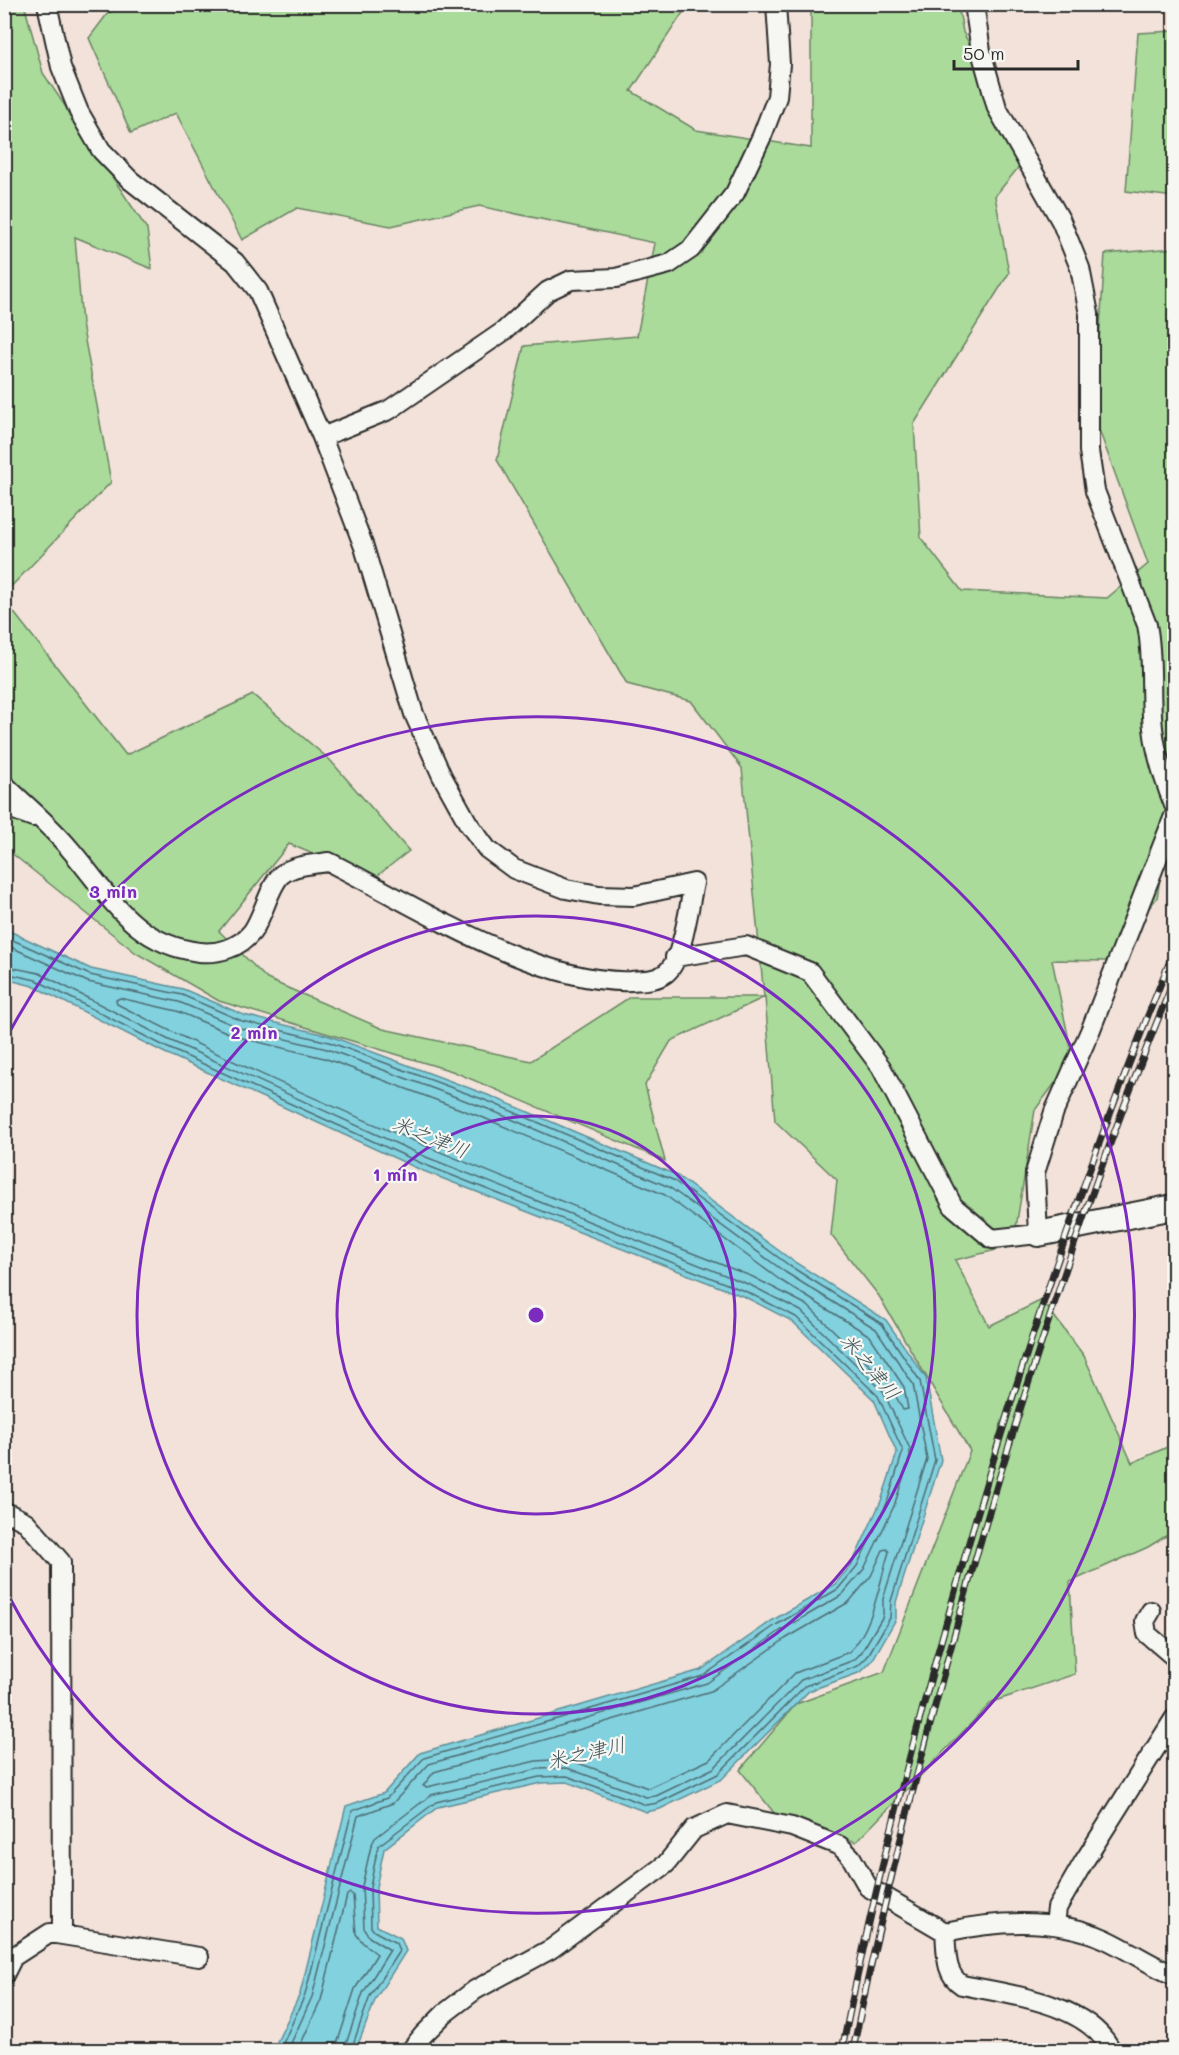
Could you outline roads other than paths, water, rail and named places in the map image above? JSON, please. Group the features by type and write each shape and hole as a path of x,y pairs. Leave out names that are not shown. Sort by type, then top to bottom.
{"street":[{"path":"4,784 68,846 114,906 141,931 182,950 214,954 234,947 252,932 281,875 302,866 329,862 507,953 572,974 611,982 655,980 668,972 680,947 694,883 634,896 599,895 566,890 514,869 487,849 468,823 442,776 414,714 364,547 322,437 252,284 235,262 130,180 101,150 79,112 61,67 47,4"},
{"path":"322,437 389,410 504,332 548,291 571,280 616,278 669,264 691,249 735,193 762,136 777,97 780,64 776,4"},
{"path":"974,4 981,51 998,108 1061,221 1080,268 1089,314 1089,451 1095,491 1147,625 1150,641 1153,727 1161,771 1174,805"},
{"path":"4,806 40,820"},
{"path":"1038,1234 1035,1173 1054,1112 1091,1029 1174,816"},
{"path":"675,957 746,946 810,972 881,1068 953,1206 992,1239 1038,1234 1174,1207"},
{"path":"4,1511 26,1522 61,1562 62,1933"},
{"path":"1151,1611 1145,1621 1147,1634 1174,1657"},
{"path":"1055,1925 1057,1908 1174,1719"},
{"path":"411,2050 445,2013 475,1990 551,1948 666,1864 694,1828 727,1814 792,1827 840,1846 851,1857 868,1887 945,1932 987,1923 1055,1925 1103,1938 1174,1976"},
{"path":"945,1932 948,1969 953,1980 962,1985 1037,2000 1077,2018 1098,2032 1111,2050"},
{"path":"4,1975 13,1957 50,1933 62,1933 199,1958"}],"water":[{"name":"米之津川","path":"5,929 91,969 183,989 244,1015 330,1036 493,1097 676,1175 793,1261 886,1320 926,1378 941,1460 896,1602 896,1619 872,1661 861,1672 809,1691 722,1779 660,1809 646,1812 567,1782 541,1783 438,1807 384,1849 376,1887 377,1926 401,1938 406,1951 376,1998 356,2050 273,2050 300,1994 346,1806 384,1793 420,1753 701,1670 773,1620 835,1584 852,1564 881,1501 897,1453 874,1400 792,1321 745,1297 421,1170 163,1052 33,986 5,979"}],"railway":[{"path":"842,2050 865,1940 919,1721 998,1445 1080,1196 1174,951"},
{"path":"853,2050 877,1938 918,1770 1009,1445 1086,1211 1143,1056 1174,980"}]}
